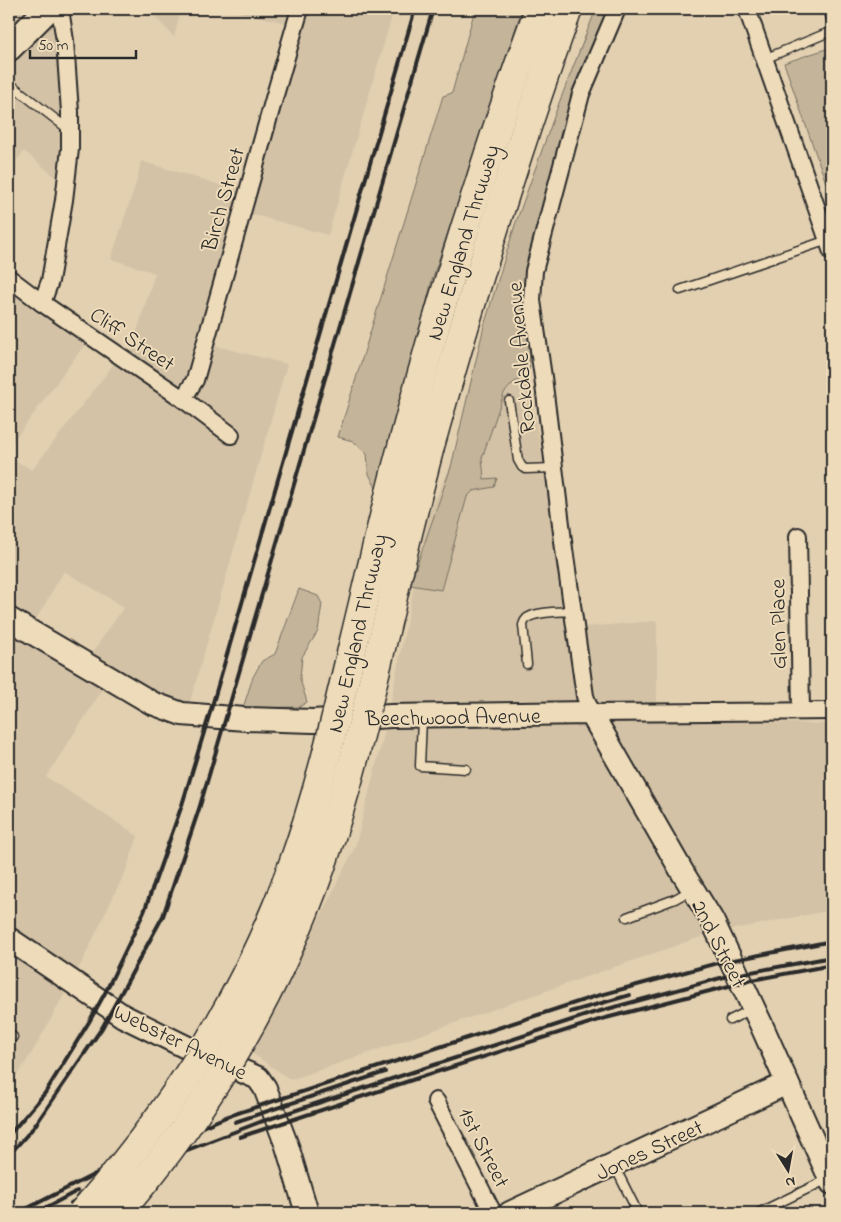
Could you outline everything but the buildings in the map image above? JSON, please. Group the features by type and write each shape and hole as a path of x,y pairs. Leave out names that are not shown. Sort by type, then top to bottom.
{"highway":[{"name":"New England Thruway","path":"82,1213 138,1146 189,1074 228,1008 274,914 298,849 324,767 403,443 446,290 498,126 539,9"},
{"name":"New England Thruway","path":"118,1213 175,1142 232,1057 272,982 301,918 328,848 344,798 430,446 488,246 536,99 568,9"}],"main road":[{"path":"10,44 48,9"}],"street":[{"path":"42,303 50,281 64,200 70,149 70,112 65,41 60,9"},
{"name":"Birch Street","path":"183,399 195,380 300,9"},
{"name":"Rockdale Avenue","path":"591,713 585,696 572,611 532,300 534,272 581,94 617,9"},
{"path":"746,9 830,246"},
{"name":"Cliff Street","path":"9,278 42,303 183,399 231,436"},
{"name":"Glen Place","path":"798,536 802,711"},
{"name":"Beechwood Avenue","path":"9,619 152,703 182,714 245,719 313,721 391,716 832,711"},
{"name":"2nd Street","path":"591,713 692,889 712,920 831,1181"},
{"name":"Webster Avenue","path":"9,939 123,1016 188,1048 258,1078 265,1088 287,1146 307,1213"},
{"name":"Jones Street","path":"510,1213 787,1083"},
{"name":"1st Street","path":"436,1101 493,1213"}],"lane":[{"path":"828,9 832,22"},
{"path":"764,59 832,31"},
{"path":"9,82 70,130"},
{"path":"680,290 830,246"},
{"path":"509,402 518,460 522,467 526,469 554,468"},
{"path":"527,664 524,622 532,616 572,611"},
{"path":"422,716 420,766 466,769"},
{"path":"627,917 675,899 692,889"},
{"path":"730,1020 753,1008"},
{"path":"614,1165 638,1213"},
{"path":"758,1213 831,1181"}],"shaded area":[{"path":"9,9 56,9 66,122 59,180 24,151 9,169"},
{"path":"148,9 181,9 174,37"},
{"path":"226,9 394,9 328,235 243,212 204,343 287,364 186,716 108,681 46,777 138,836 126,870 82,962 33,1051 9,1087 9,457 32,470 117,360 126,367 155,273 111,259 137,180 141,161 240,191 286,23","holes":["64,571 124,607 83,666 28,633"]},
{"path":"475,9 522,9 432,280 378,492 369,474 367,454 353,441 338,437 443,96 452,93"},
{"path":"596,9 614,9 568,130 535,236 529,370 524,377 513,383 504,393 482,458 484,479 497,478 494,487 473,491 467,497 441,590 410,585 451,467 484,326 515,225 559,103"},
{"path":"832,47 832,200 784,63"},
{"path":"19,290 88,340 9,447 9,305"},
{"path":"526,366 572,628 657,621 657,720 832,724 832,910 709,934 291,1080 252,1053 355,847 385,730 428,516 495,367"},
{"path":"299,589 318,596 322,604 318,631 302,657 300,679 307,702 299,707 243,708 253,677 262,661 275,654"}],"railway":[{"path":"9,1135 45,1093 89,1022 144,912 182,805 212,706 415,9"},
{"path":"9,1155 34,1127 102,1028 163,916 199,809 433,9"},
{"path":"18,1213 115,1164 226,1117 593,997 718,963 832,941"},
{"path":"71,1203 120,1176 260,1122 593,1013 724,977 832,957"},
{"path":"240,1137 602,1019 752,980 832,965"},
{"path":"570,1012 630,995"},
{"path":"235,1122 385,1072"},
{"path":"36,1213 77,1191"},
{"path":"67,1213 99,1196"}]}
